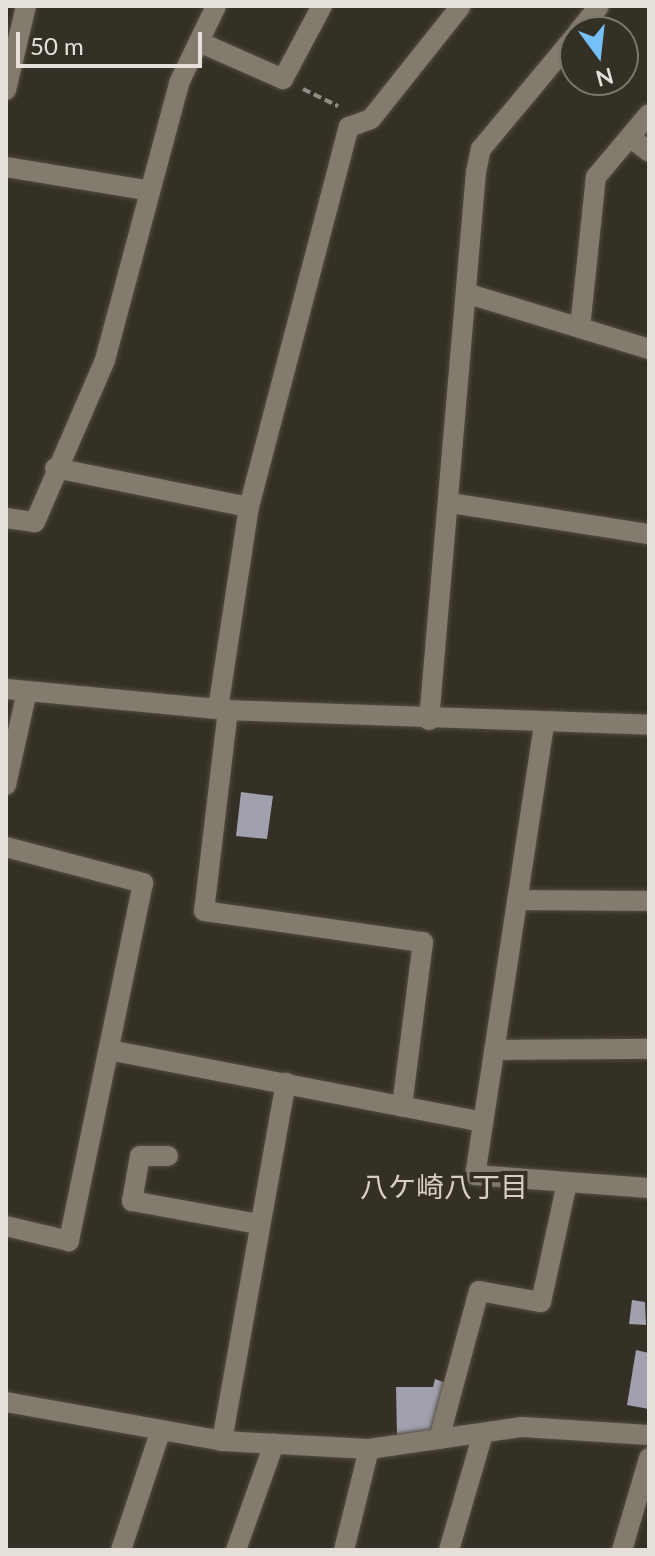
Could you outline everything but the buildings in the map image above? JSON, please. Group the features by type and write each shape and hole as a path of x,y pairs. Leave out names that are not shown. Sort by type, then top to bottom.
{"street":[{"path":"6,90 26,6"},
{"path":"6,518 35,522 55,468 105,360 145,190 199,42 216,6"},
{"path":"199,42 283,79 322,6"},
{"path":"402,1107 423,942 204,911 223,709 249,507 308,267 349,127 371,119 461,6"},
{"path":"429,720 481,149 559,55"},
{"path":"580,328 596,177 649,114"},
{"path":"630,137 649,152"},
{"path":"6,167 145,190"},
{"path":"469,294 649,349"},
{"path":"55,468 249,507"},
{"path":"450,503 649,534"},
{"path":"6,689 223,709 544,725 649,725"},
{"path":"6,785 27,691"},
{"path":"544,725 475,1175 649,1188"},
{"path":"6,847 143,883 69,1241 6,1226"},
{"path":"517,900 649,901"},
{"path":"494,1050 649,1049"},
{"path":"109,1050 483,1122"},
{"path":"222,1441 286,1083"},
{"path":"168,1156 140,1156 132,1201 259,1224"},
{"path":"439,1439 479,1291 541,1302 567,1183"},
{"path":"6,1402 222,1441 369,1449 573,1426 649,1435"},
{"path":"121,1550 161,1430"},
{"path":"449,1550 483,1434"},
{"path":"236,1550 274,1444"},
{"path":"344,1550 369,1449"},
{"path":"622,1550 649,1458"}],"path":[{"path":"283,79 352,113 358,124"}],"district":[{"name":"八ケ崎八丁目","path":"444,1186"}]}
